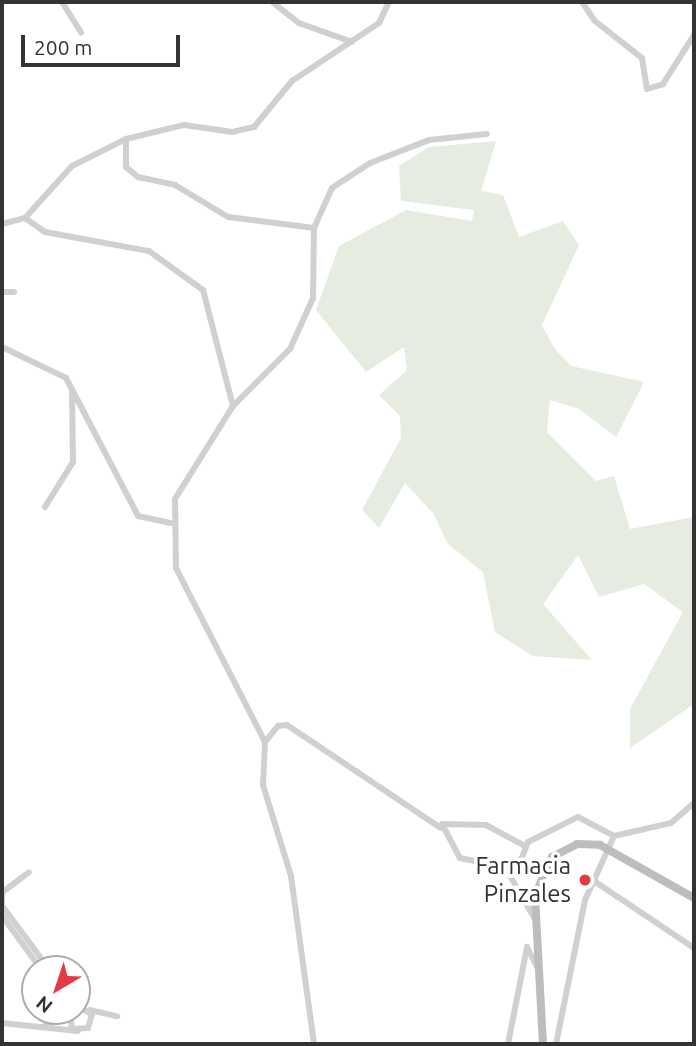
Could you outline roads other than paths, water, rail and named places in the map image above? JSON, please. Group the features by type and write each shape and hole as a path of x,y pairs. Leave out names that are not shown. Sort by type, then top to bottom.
{"main road":[{"path":"543,1044 536,921 537,883 552,857 577,844 611,849 694,898"}],"street":[{"path":"62,2 81,32"},
{"path":"272,2 299,23 352,42"},
{"path":"2,224 25,218 72,166 126,139 184,125 232,132 254,127 292,81 379,23 389,2"},
{"path":"582,2 594,21 627,40 642,58 647,89 663,84 694,35"},
{"path":"314,1044 291,876 263,785 265,742 176,568 171,523 182,480 208,452 233,406 284,359 299,328 313,298 314,228 332,188 352,173 429,140 486,134"},
{"path":"126,139 131,173 175,185 210,211 314,228"},
{"path":"25,218 46,232 149,251 203,290 233,406"},
{"path":"2,292 14,292"},
{"path":"2,347 53,369 72,388 138,516 171,523"},
{"path":"45,507 73,462 72,388"},
{"path":"265,742 278,726 287,725 441,828 460,858 505,867 521,860 526,846 567,818 614,836 671,823 694,803"},
{"path":"441,828 486,825 526,846"},
{"path":"556,1044 594,881 611,849 614,836"},
{"path":"505,867 536,921"},
{"path":"29,872 3,890 2,908 38,955"},
{"path":"594,881 694,948"},
{"path":"2,916 31,955"},
{"path":"508,1044 527,947 541,974"},
{"path":"91,1010 117,1016"},
{"path":"2,1023 78,1031 91,1025"},
{"path":"41,1028 46,1025"},
{"path":"75,1025 78,1031"}],"place":[{"name":"Farmacia Pinzales","path":"585,880"}]}
